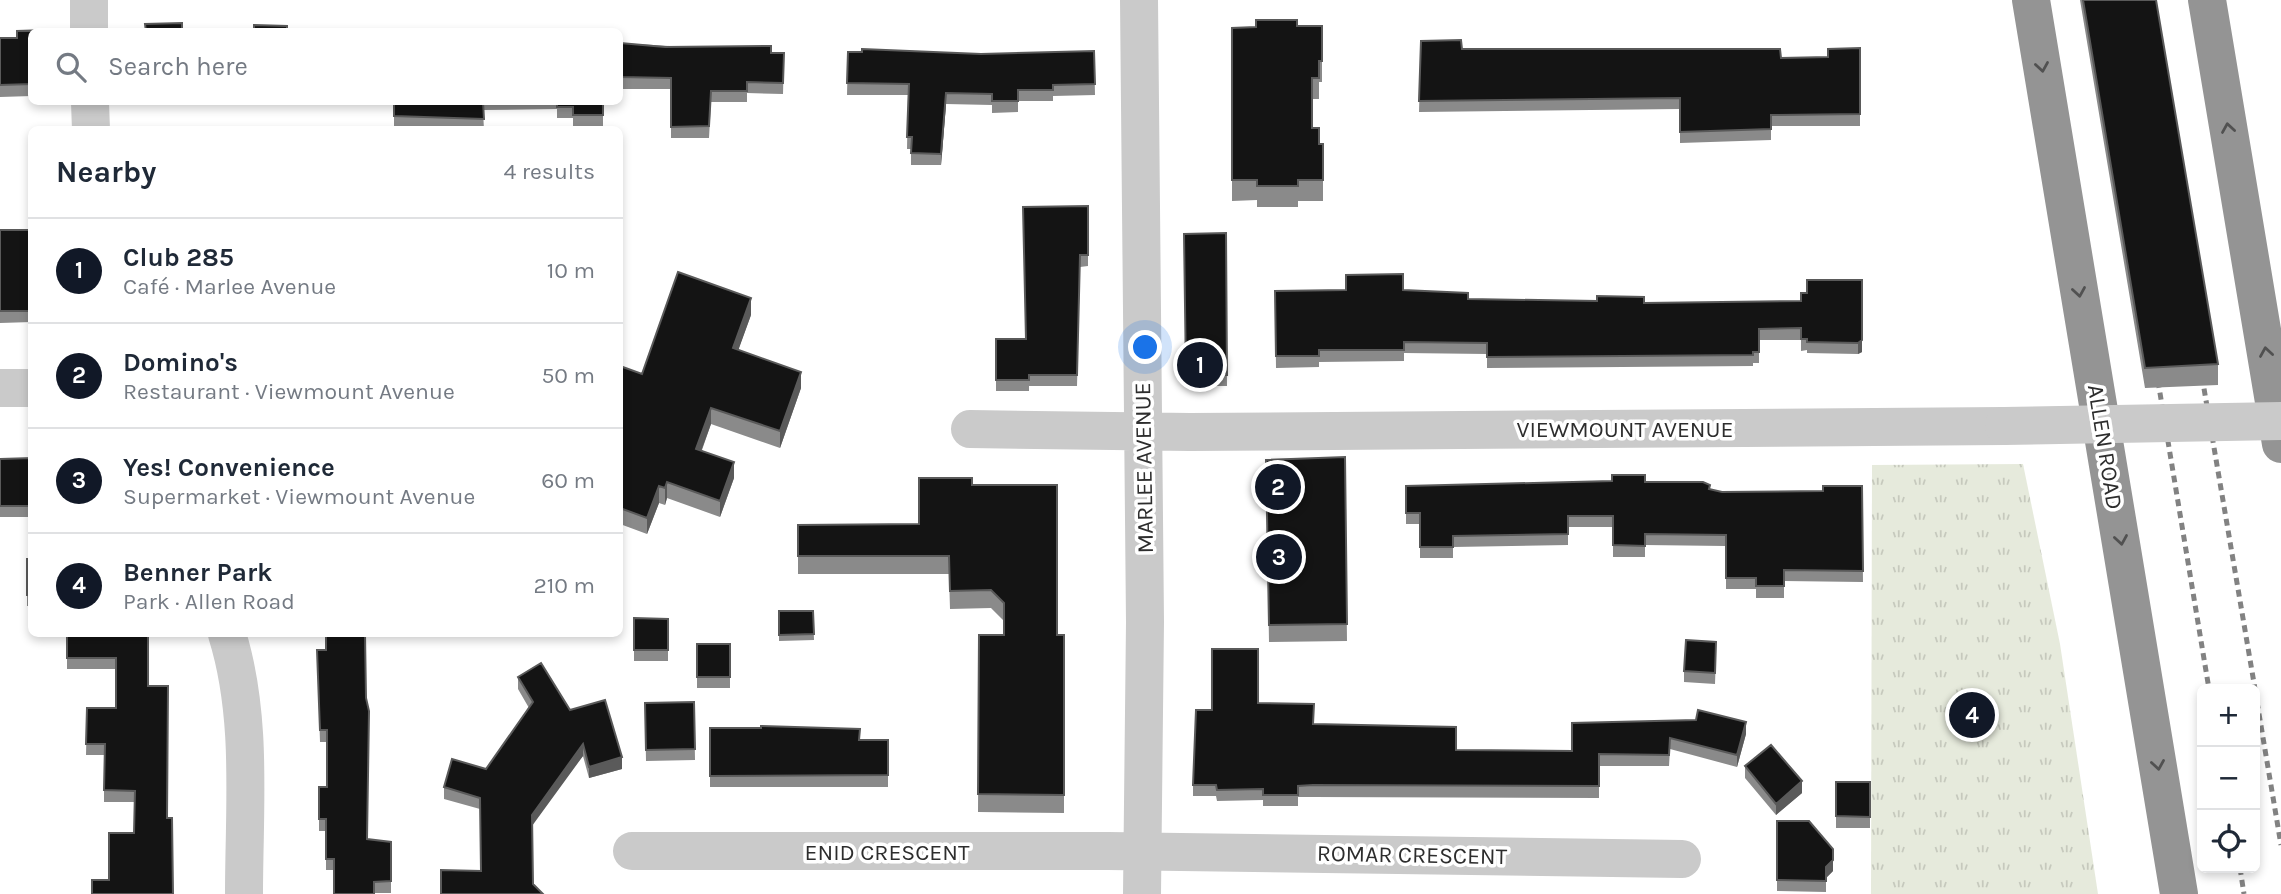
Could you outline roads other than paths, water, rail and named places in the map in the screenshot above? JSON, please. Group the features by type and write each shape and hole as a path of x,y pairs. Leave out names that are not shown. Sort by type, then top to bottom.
{"highway":[{"name":"ALLEN ROAD","path":"2031,0 2179,894"},
{"path":"2207,0 2281,444"}],"street":[{"path":"89,0 89,28"},
{"name":"MARLEE AVENUE","path":"1139,0 1144,432 1142,894"},
{"path":"90,105 91,126"},
{"path":"0,388 28,388"},
{"name":"VIEWMOUNT AVENUE","path":"970,429 1144,432 2004,426 2281,421"},
{"path":"229,637 241,684 243,716 244,894"},
{"name":"ENID CRESCENT","path":"632,851 1142,852"},
{"name":"ROMAR CRESCENT","path":"1142,852 1682,859"}],"railway":[{"path":"2200,365 2254,684"},
{"path":"2156,369 2208,684"},
{"path":"2260,720 2281,845"},
{"path":"2241,873 2244,894"}],"place":[{"name":"Club 285","path":"1200,365"},
{"name":"Domino's","path":"1278,487"},
{"name":"Yes! Convenience","path":"1279,557"},
{"name":"Benner Park","path":"1972,715"}]}
